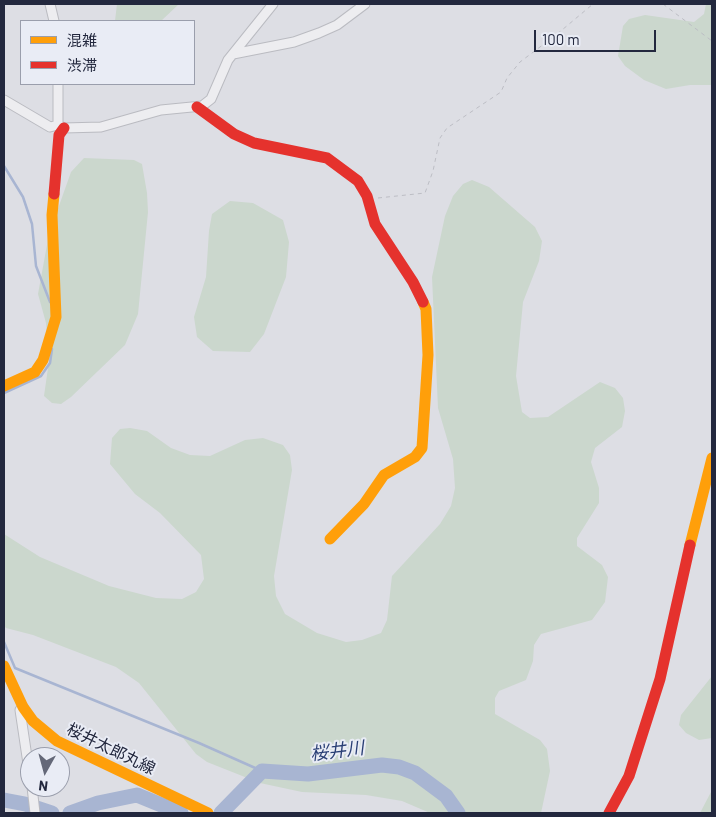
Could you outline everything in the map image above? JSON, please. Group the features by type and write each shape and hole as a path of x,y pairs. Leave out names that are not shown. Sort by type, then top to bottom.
{"street":[{"path":"50,4 54,20"},
{"path":"4,100 50,128 61,126 101,127 161,110 197,107 208,103 211,99 228,60 274,4"},
{"path":"233,54 294,42 319,33 337,25 365,4"},
{"path":"4,386 35,372 43,360 56,317 52,215 61,126 58,85"},
{"path":"197,107 234,134 254,143 317,155 333,161 358,181 367,196 375,224 413,282 426,309 428,354 423,438 419,454 384,475 364,504 330,539"},
{"path":"609,813 629,776 660,679 700,501 712,458"},
{"name":"桜井太郎丸線","path":"4,666 7,685 33,721 57,741 208,813"},
{"path":"23,707 20,710 26,747"},
{"path":"33,797 35,813"}],"path":[{"path":"367,196 392,198 425,193 433,171 440,138 447,128 500,92 507,78 520,62 593,4"},
{"path":"664,4 712,41"}],"shaded area":[{"path":"117,4 179,4 162,20 115,20"},
{"path":"706,4 712,4 712,85 690,85 666,89 644,80 625,66 618,56 623,26 629,19 645,15 694,22 704,14"},
{"path":"84,158 134,160 142,164 148,212 138,314 125,345 71,397 61,404 52,403 44,396 49,361 46,323 38,294 49,234 71,172"},
{"path":"472,180 489,187 535,227 542,241 539,261 523,302 516,376 522,412 530,418 548,417 600,382 615,388 623,398 625,411 622,427 595,448 591,462 599,488 599,503 577,538 577,546 602,565 608,577 605,602 592,620 541,634 534,645 533,661 526,680 499,691 495,698 495,714 540,740 547,749 550,771 541,813 430,813 402,801 366,795 302,792 260,783 207,762 196,754 139,683 116,667 33,635 4,626 4,534 40,557 109,586 156,598 182,599 196,592 204,579 201,555 160,513 135,494 110,464 112,438 120,429 130,428 147,431 171,448 190,455 210,456 245,440 263,438 283,445 290,455 292,470 274,576 276,596 285,614 317,633 346,642 362,640 381,633 387,620 392,576 440,524 451,506 455,488 453,459 438,408 432,277 445,216 453,196 463,184"},
{"path":"230,201 253,203 283,220 289,242 286,277 264,334 250,352 213,351 197,337 194,317 206,277 212,214"},
{"path":"712,676 712,738 699,740 686,733 679,725 681,715"},
{"path":"711,792 712,813 700,813"}],"waterway":[{"path":"4,166 23,197 32,224 36,266 50,302"},
{"path":"4,393 41,376 50,363 52,349"},
{"path":"4,642 15,668 199,743 262,771"},
{"name":"桜井川","path":"221,813 262,771 308,774 382,765 399,767 415,773 446,796 458,813"},
{"name":"桜井川","path":"70,813 98,803 137,795 181,813"},
{"name":"桜井川","path":"4,800 25,804 52,813"}],"traffic: slow":[{"path":"4,386 35,372 43,360 56,317 52,215 54,194"},
{"path":"330,539 364,504 384,475 415,457 422,448 428,355 426,309 423,302"},
{"path":"690,545 712,458"},
{"path":"4,666 23,707 33,721 57,741 208,813"}],"traffic: jam":[{"path":"197,107 234,134 254,143 327,158 358,181 367,196 375,224 413,282 423,302"},
{"path":"54,194 59,135 64,128"},
{"path":"609,813 629,776 660,679 690,545"}]}
